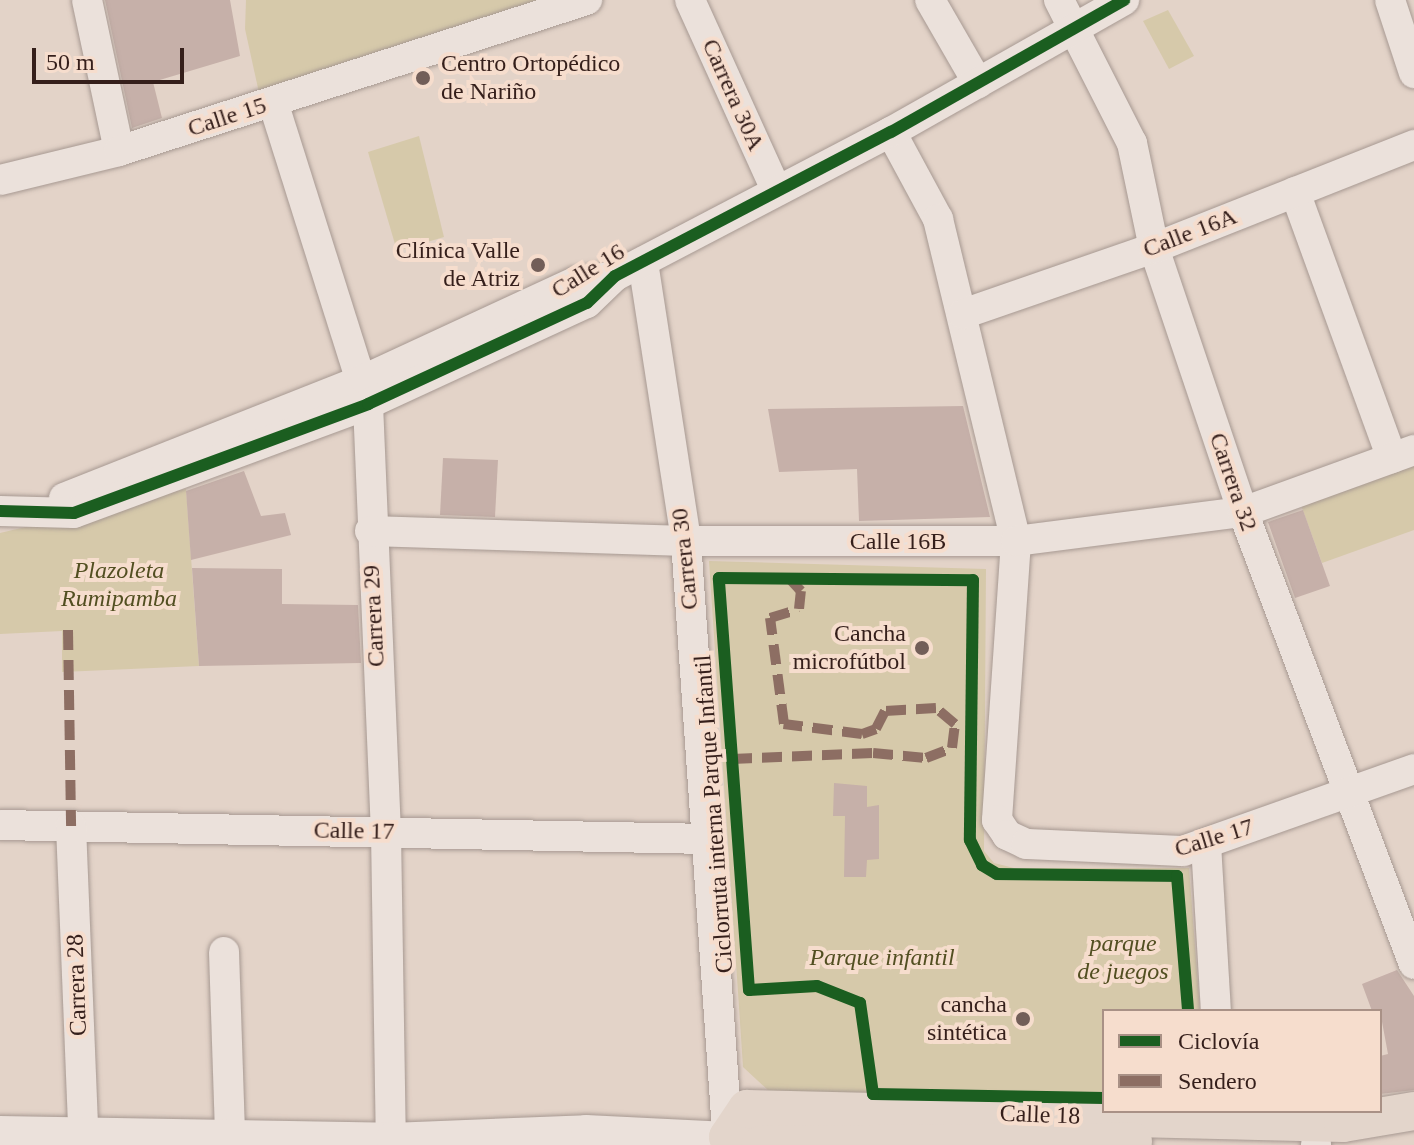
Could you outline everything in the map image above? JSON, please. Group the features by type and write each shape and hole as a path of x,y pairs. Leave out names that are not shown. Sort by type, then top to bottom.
{"main road":[{"name":"Calle 18","path":"1336,1145 1316,1145 1220,1124 1002,1144 739,1143 747,1109 1220,1124 1343,1123 1414,1111"},
{"path":"1345,1145 1414,1137"}],"street":[{"path":"87,0 119,151"},
{"name":"Calle 15","path":"0,180 119,151 587,0"},
{"name":"Carrera 30A","path":"690,0 776,190"},
{"path":"930,0 978,83"},
{"name":"Carrera 32","path":"1059,0 1132,143 1154,248 1243,512 1414,964"},
{"name":"Calle 16","path":"0,511 33,512 366,391 575,282 615,276 643,262 891,132 1124,0"},
{"path":"1390,0 1414,73"},
{"name":"Carrera 29","path":"273,102 366,391 386,832 391,1141"},
{"path":"891,132 938,219 1016,541"},
{"name":"Calle 16A","path":"963,314 1154,248 1414,145"},
{"path":"1295,192 1403,454"},
{"name":"Carrera 30","path":"643,262 686,541 707,839 739,1143"},
{"name":"Calle 16B","path":"370,531 686,541 1016,541 1243,512 1403,454"},
{"name":"Calle 17","path":"1016,541 997,820 1007,835 1026,844 1166,853 1206,844 1414,769"},
{"name":"Calle 17","path":"0,825 707,839"},
{"name":"Carrera 28","path":"71,826 83,1140"},
{"path":"1206,844 1216,1009"},
{"path":"224,952 230,1136"},
{"name":"Calle 18","path":"0,1131 83,1140 230,1136 391,1141 587,1138 739,1143"}],"green space":[{"path":"246,0 560,0 261,102 245,29"},
{"path":"1168,10 1194,56 1169,69 1143,21"},
{"path":"419,136 444,237 397,251 368,152"},
{"path":"1414,466 1414,530 1322,563 1301,505"},
{"name":"Plazoleta Rumipamba","path":"186,489 199,666 62,672 62,631 0,634 0,533"},
{"name":"Parque infantil","path":"709,561 986,569 984,851 994,863 1014,868 1189,868 1200,1009 1102,1009 1102,1107 783,1104 743,1067"}],"building":[{"path":"105,0 230,0 240,56 153,82 162,118 132,128"},
{"path":"963,406 990,517 859,521 857,469 779,472 768,409"},
{"path":"443,458 498,460 495,517 440,515"},
{"path":"244,471 261,516 285,513 291,535 191,560 186,491"},
{"path":"1303,510 1330,586 1295,598 1268,522"},
{"path":"192,568 282,569 282,604 358,605 361,663 199,666"},
{"path":"834,783 867,786 867,807 879,805 879,859 867,860 866,877 844,877 845,816 833,816"},
{"path":"1397,970 1414,996 1414,1090 1382,1094 1382,1056 1388,1054 1382,1009 1371,1009 1362,984"}],"marked path":[{"path":"732,759 873,753 926,758 952,748 955,724 936,708 885,711 876,729 862,734 784,724 770,618 799,609 801,591 790,579"},
{"path":"68,630 71,826"}],"cycle path":[{"path":"0,511 74,513 368,404 587,303 615,276 891,132 1124,0"},
{"name":"Ciclorruta interna Parque Infantil","path":"1102,1098 873,1094 860,1003 817,986 749,990 719,578 973,580 970,840 982,865 997,874 1177,876 1188,1009"}],"place":[{"name":"Centro Ortopédico de Nariño","path":"423,78"},
{"name":"Clínica Valle de Atriz","path":"538,265"},
{"name":"Cancha microfútbol","path":"922,648"},
{"name":"cancha sintética","path":"1023,1019"}],"park label":[{"name":"parque de juegos","path":"1123,958"}]}
